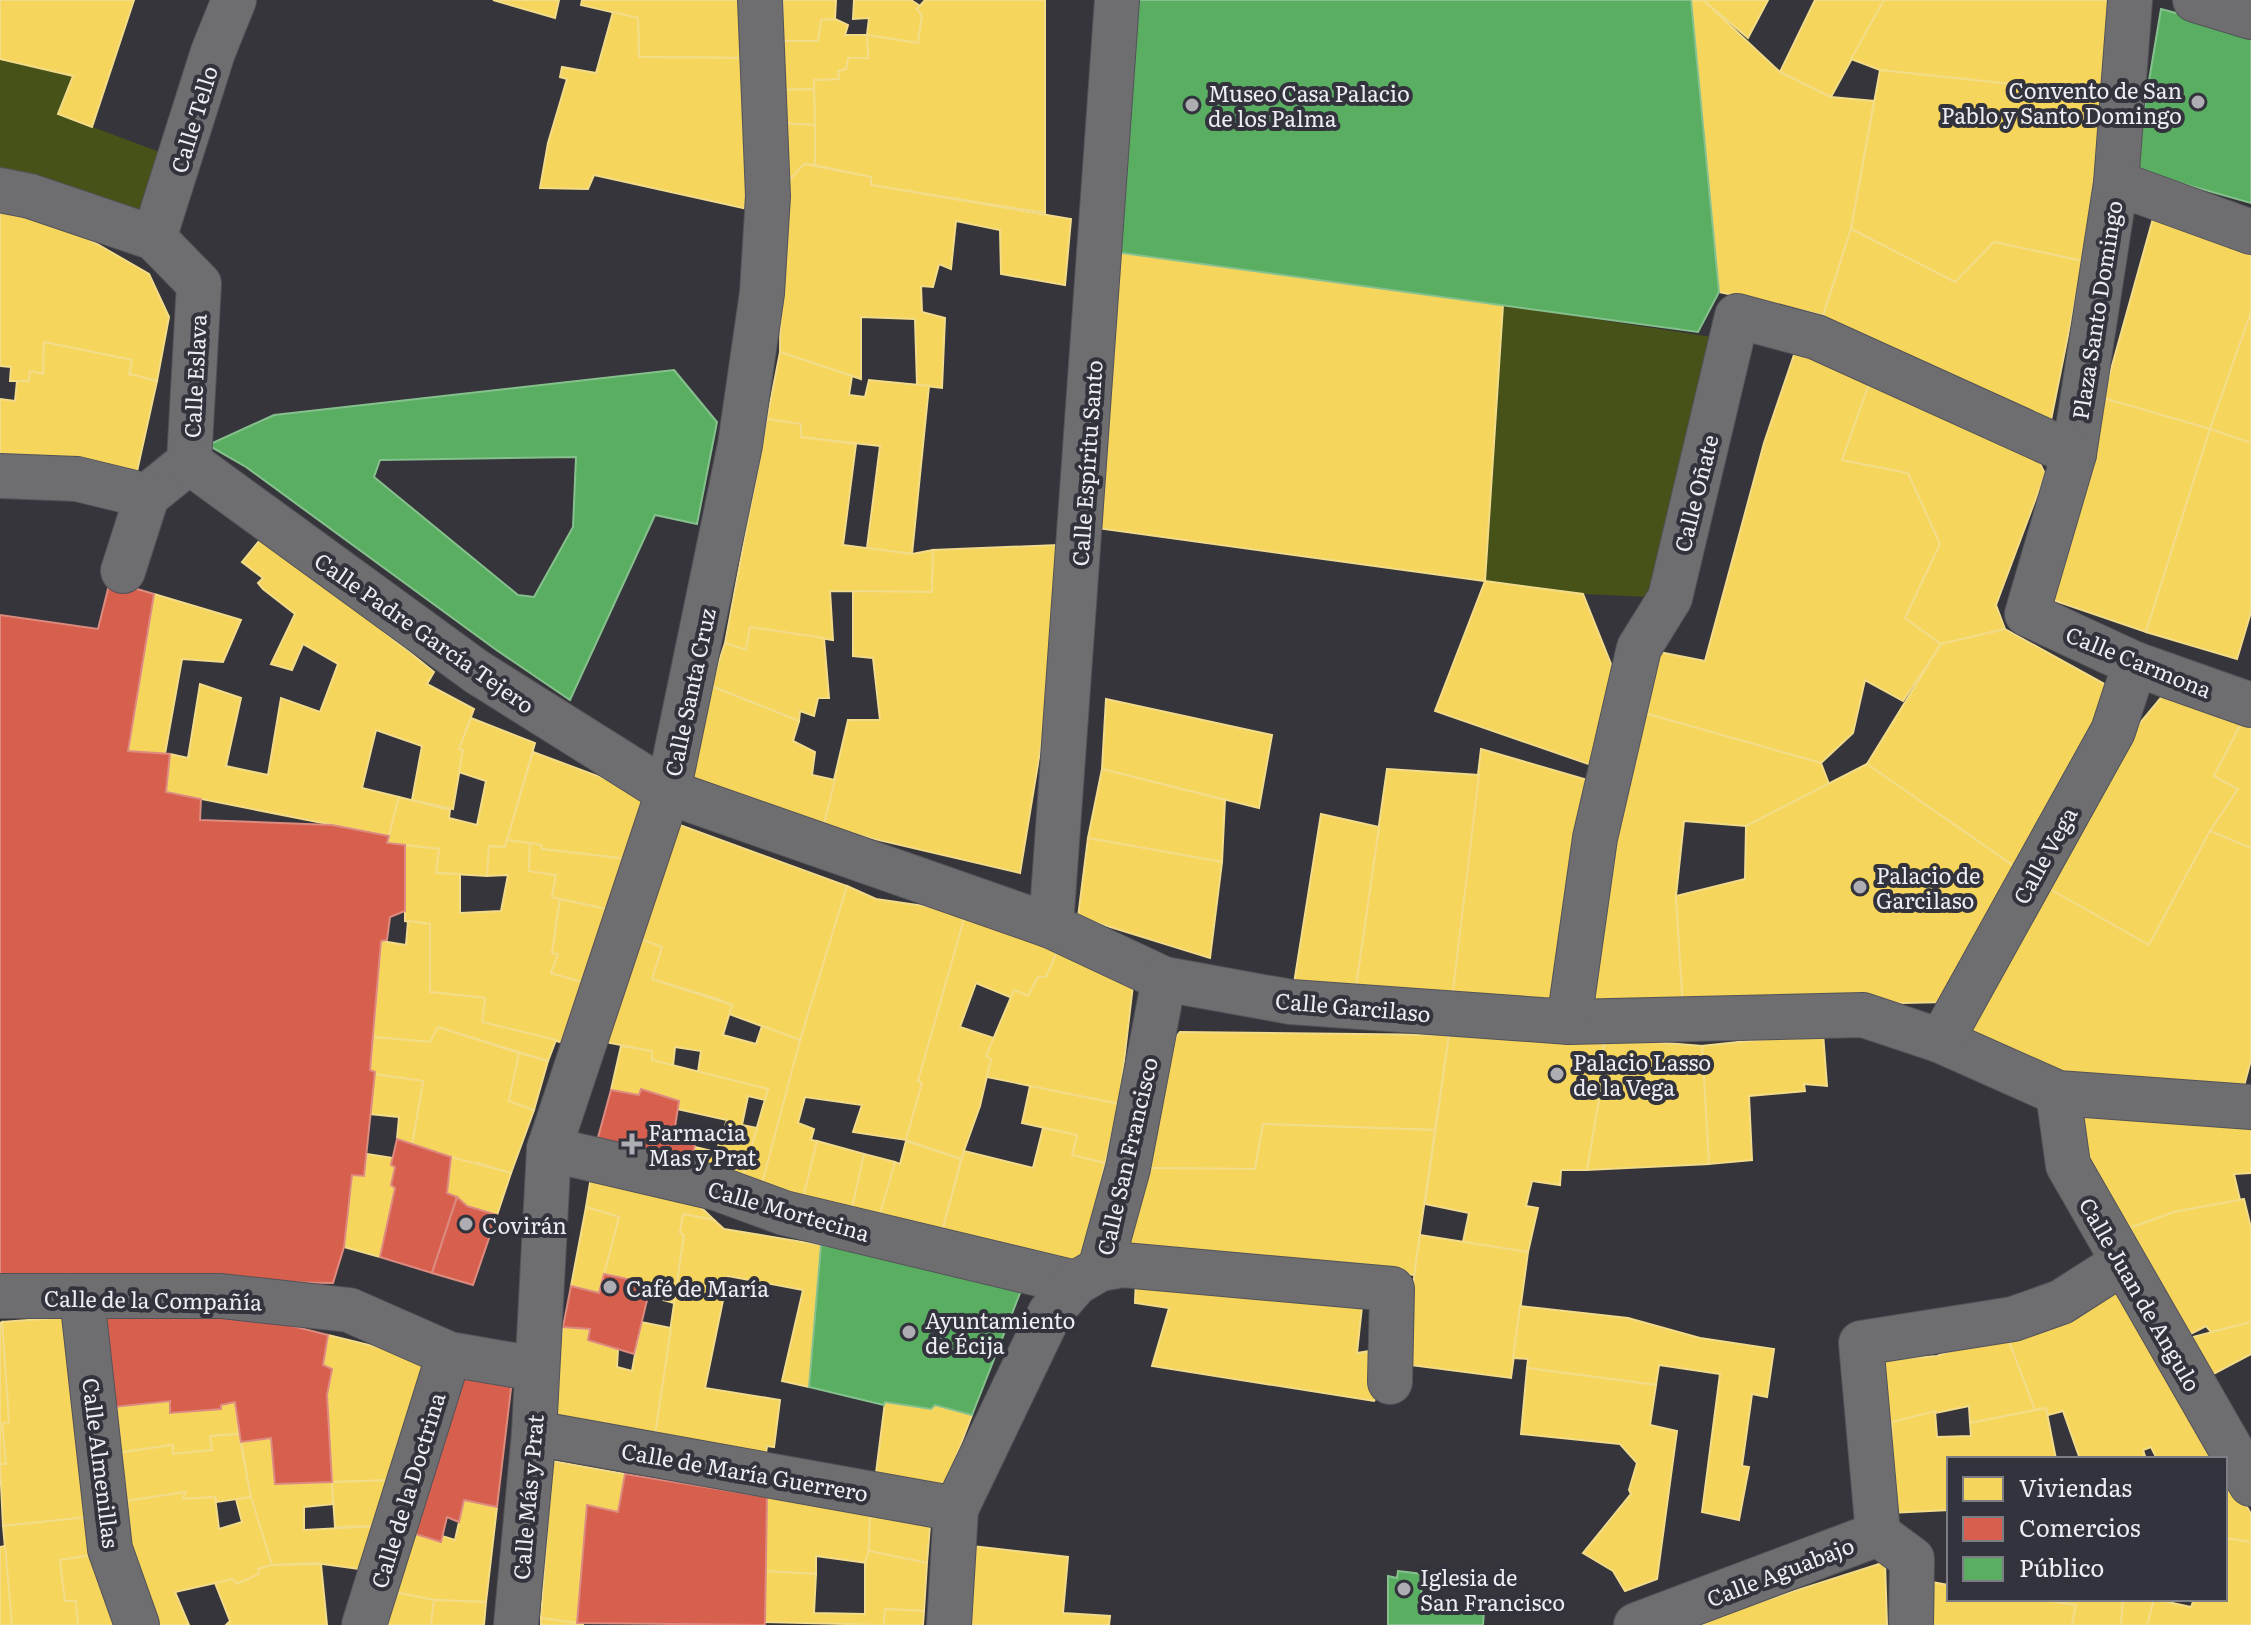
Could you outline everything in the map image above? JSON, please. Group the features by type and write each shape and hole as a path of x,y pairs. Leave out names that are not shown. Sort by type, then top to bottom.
{"street":[{"name":"Calle Tello","path":"154,238 213,52 234,0"},
{"name":"Calle Santa Cruz","path":"536,1369 549,1149 668,792 740,445 762,293 768,196 760,0"},
{"name":"Calle Espíritu Santo","path":"1051,926 1117,0"},
{"name":"Plaza Santo Domingo","path":"2027,614 2074,454 2116,183 2130,0"},
{"path":"2195,0 2251,17"},
{"path":"2116,183 2251,232"},
{"path":"0,190 30,196 154,238"},
{"name":"Calle Eslava","path":"147,496 189,462 199,284 154,238"},
{"name":"Calle Oñate","path":"1569,1022 1595,838 1639,648 1670,598 1737,316 1816,337 2074,454"},
{"name":"Calle Padre García Tejero","path":"189,462 477,672 668,792"},
{"path":"0,476 77,479 147,496 123,571"},
{"name":"Calle Carmona","path":"2027,614 2135,664 2251,703"},
{"name":"Calle Vega","path":"1941,1041 2113,731 2135,664"},
{"name":"Calle Garcilaso","path":"668,792 1051,926 1164,979 1291,1002 1569,1022 1863,1015 1941,1041 2058,1093 2251,1107"},
{"name":"Calle San Francisco","path":"949,1625 956,1509 1031,1347 1050,1313 1088,1276 1128,1168 1164,979"},
{"name":"Calle Juan de Angulo","path":"2058,1093 2068,1165 2251,1484"},
{"name":"Calle Mortecina","path":"549,1149 716,1188 784,1213 1088,1276 1123,1265 1392,1289 1390,1382"},
{"path":"1911,1625 1912,1559 1878,1534 1861,1343 2013,1319 2061,1302 2122,1263"},
{"name":"Calle de la Compañía","path":"0,1296 221,1296 349,1310 449,1354 536,1369"},
{"name":"Calle Almenillas","path":"82,1297 110,1549 137,1625"},
{"name":"Calle de la Doctrina","path":"364,1625 449,1354"},
{"name":"Calle Más y Prat","path":"516,1625 534,1433 536,1369"},
{"name":"Calle de María Guerrero","path":"534,1433 956,1509"},
{"name":"Calle Aguabajo","path":"1636,1625 1878,1534"}],"green space":[{"path":"0,59 73,76 58,114 181,160 154,238 0,190"},
{"path":"1503,305 1732,340 1670,598 1583,594 1485,581"}],"building: Viviendas":[{"path":"0,0 134,0 92,127 58,114 73,76 0,59"},
{"path":"493,0 559,0 555,18"},
{"path":"582,0 749,0 750,58 639,57 638,18 581,5"},
{"path":"783,0 836,0 835,19 821,20 818,41 783,41"},
{"path":"854,0 911,0 920,6 917,9 922,16 918,43 867,35 869,18 853,19"},
{"path":"925,0 1045,0 1045,213 871,185 871,177 815,165 814,80 839,79 838,71 846,69 848,58 868,58 867,35 918,43 922,16 917,9"},
{"path":"1703,0 1768,0 1748,38"},
{"path":"1703,0 1780,72 1831,97 1874,101 1851,229 1823,315 1719,292 1691,1"},
{"path":"1815,0 1884,0 1831,97 1780,72"},
{"path":"1884,0 2115,0 2105,94 1880,70 1851,59"},
{"path":"613,12 638,18 639,57 750,58 752,210 594,175 588,189 540,188 548,143 567,79 560,77 562,67 596,73"},
{"path":"835,19 848,25 845,35 867,35 868,58 848,58 846,69 838,71 839,79 814,80 814,89 782,90 783,41 818,41 821,20"},
{"path":"1880,70 2105,94 2083,261 1994,242 1955,282 1851,229"},
{"path":"814,89 815,125 782,123 782,90"},
{"path":"782,123 815,125 815,165 804,164 782,188"},
{"path":"804,164 871,177 871,185 1071,219 1065,285 1001,274 1000,230 956,221 951,269 939,264 933,287 921,286 922,312 945,318 942,388 917,385 915,319 861,317 861,379 780,352 782,188"},
{"path":"2157,204 2251,237 2251,312 2210,429 2103,398"},
{"path":"0,210 78,233 149,274 169,317 157,381 129,374 132,360 44,342 43,374 30,371 29,381 10,381 11,367 0,366"},
{"path":"1851,229 1955,282 1994,242 2083,261 2049,430 1820,326"},
{"path":"1100,250 1503,305 1485,581 1082,526"},
{"path":"2251,312 2251,443 2210,429"},
{"path":"44,342 132,360 129,374 157,381 136,476 0,468 0,399 15,401 17,381 29,381 30,371 43,374"},
{"path":"1798,343 1873,373 1842,460 1908,473 1940,544 1905,618 1941,644 1903,701 1865,680 1853,733 1821,763 1647,714 1659,652 1705,661 1764,443"},
{"path":"780,352 852,376 849,395 865,397 869,380 929,386 912,554 867,548 880,446 801,437 801,424 767,419"},
{"path":"1873,373 2032,446 2045,474 1996,605 2005,629 1941,644 1905,618 1940,544 1908,473 1842,460"},
{"path":"2103,398 2210,429 2146,632 2050,599"},
{"path":"767,419 801,424 801,437 856,444 843,545 912,554 933,550 932,592 830,591 833,640 750,627 746,650 725,643"},
{"path":"2210,429 2251,443 2251,612 2237,659 2146,632"},
{"path":"264,535 434,672 427,684 474,709 459,749 463,750 453,809 412,800 422,746 376,730 362,788 399,797 389,836 166,792 170,754 188,758 200,684 241,698 226,766 268,775 281,698 320,712 338,664 303,644 292,670 271,664 295,614 263,589 258,583 263,578 242,562"},
{"path":"1058,545 1052,679 1020,873 823,827 848,720 880,720 873,658 853,656 853,591 932,592 933,550"},
{"path":"1485,581 1583,594 1619,684 1600,768 1435,711"},
{"path":"154,594 241,620 223,662 182,659 165,754 128,751"},
{"path":"750,627 824,638 829,698 818,698 814,716 800,711 799,721 711,686 725,643 746,650"},
{"path":"2005,629 2108,686 2113,701 2018,869 1867,764 1941,644"},
{"path":"711,686 799,721 793,741 815,752 812,775 835,780 823,827 698,789 687,764"},
{"path":"2164,694 2243,720 2214,776 2238,789 2210,831 2149,945 2039,883 2130,735"},
{"path":"1106,699 1272,735 1259,808 1102,769"},
{"path":"1637,711 1821,763 1829,784 1746,826 1684,821 1676,896 1683,1008 1583,1008"},
{"path":"471,718 535,743 505,847 489,846 487,876 436,873 439,849 387,843 399,797 450,810 449,818 477,825 486,781 459,772 463,750 459,749"},
{"path":"2243,720 2251,724 2251,848 2210,831 2238,789 2214,776"},
{"path":"1481,749 1608,786 1569,1022 1450,1015"},
{"path":"533,752 654,797 628,859 542,849 541,845 507,840"},
{"name":"Palacio de Garcilaso","path":"1867,764 2018,869 1947,1002 1683,1008 1676,896 1745,879 1746,826"},
{"path":"1102,769 1225,800 1222,862 1088,838"},
{"path":"1387,769 1479,775 1450,1015 1353,1007"},
{"path":"1321,814 1379,827 1353,1007 1291,1002"},
{"path":"677,824 847,886 800,1040 729,1014 732,1005 718,999 652,979 662,947 630,935"},
{"path":"2210,831 2251,848 2251,1060 2244,1086 2041,1074 1958,1033 2039,883 2149,945"},
{"path":"1088,838 1222,862 1210,958 1078,917"},
{"path":"507,840 530,843 529,871 556,875 552,897 560,899 552,953 558,954 551,973 585,983 564,1043 482,1022 485,998 430,992 430,924 405,921 405,845 439,849 436,873 460,874 460,913 501,911 508,875 487,876 489,846 505,847"},
{"path":"530,843 541,845 542,849 628,859 611,910 552,897 556,875 529,871"},
{"path":"847,886 876,899 966,912 918,1081 922,1083 906,1140 853,1132 862,1105 805,1097 798,1123 814,1129 811,1140 817,1141 802,1202 760,1191 784,1093"},
{"path":"560,899 611,910 585,983 551,973 558,954 552,953"},
{"path":"966,912 1057,952 1046,977 1038,977 1028,996 1014,990 1012,998 976,983 960,1027 994,1038 986,1056 991,1059 980,1106 961,1159 906,1140 922,1083 918,1081"},
{"path":"408,921 430,924 430,992 485,998 482,1022 556,1040 548,1061 438,1027 430,1042 373,1037 381,941 406,945"},
{"path":"630,935 662,947 652,979 732,1005 723,1035 756,1044 762,1026 800,1040 760,1191 740,1186 768,1089 698,1072 701,1051 675,1047 673,1066 652,1060 652,1051 600,1041"},
{"path":"1057,952 1133,985 1119,1104 987,1077 991,1059 986,1056 1014,990 1028,996 1038,977 1046,977"},
{"path":"438,1027 519,1053 509,1101 534,1110 511,1173 478,1163 477,1166 412,1145 423,1081 374,1074 370,1070 373,1037 430,1042"},
{"path":"1180,1032 1449,1035 1435,1130 1263,1124 1255,1169 1142,1168 1172,1042"},
{"path":"1823,1033 1827,1086 1804,1084 1805,1091 1749,1096 1752,1160 1709,1164 1702,1046"},
{"path":"1449,1035 1604,1038 1602,1083 1587,1170 1561,1170 1560,1185 1532,1181 1526,1206 1538,1208 1528,1252 1463,1242 1469,1213 1425,1204"},
{"path":"1604,1038 1702,1046 1709,1164 1587,1170 1602,1083"},
{"path":"621,1046 652,1051 652,1060 768,1089 765,1100 748,1096 742,1125 757,1128 740,1186 690,1174 695,1147 716,1152 727,1120 677,1109 679,1101 641,1089 639,1095 611,1090"},
{"path":"519,1053 548,1061 534,1110 509,1101"},
{"path":"374,1074 423,1081 412,1145 397,1139 399,1117 370,1114"},
{"path":"1030,1086 1119,1104 1105,1163 1072,1155 1077,1135 1022,1123"},
{"path":"2083,1105 2251,1114 2251,1173 2234,1174 2240,1200 2174,1212 2116,1233 2083,1143"},
{"path":"1263,1124 1435,1130 1414,1275 1124,1246 1142,1168 1255,1169"},
{"path":"1043,1128 1077,1135 1072,1155 1105,1163 1081,1268 941,1235 964,1151 1033,1168"},
{"path":"817,1141 864,1154 851,1213 802,1202"},
{"path":"906,1141 961,1159 941,1235 878,1220 895,1162 900,1164"},
{"path":"367,1154 393,1158 391,1165 395,1167 391,1185 395,1188 380,1257 344,1247 352,1175 364,1176"},
{"path":"864,1154 895,1162 878,1220 851,1213"},
{"path":"451,1157 511,1173 497,1215 467,1206 447,1193"},
{"path":"592,1171 684,1191 714,1220 683,1214 680,1233 684,1235 674,1303 645,1295 647,1283 604,1274 619,1217 586,1207"},
{"path":"2244,1199 2251,1228 2251,1322 2211,1332 2206,1326 2177,1341 2116,1233 2174,1212"},
{"path":"586,1207 619,1217 599,1293 571,1286"},
{"path":"683,1214 714,1220 724,1229 821,1245 809,1387 782,1381 803,1290 728,1276 705,1388 780,1400 774,1447 767,1446 766,1453 655,1435 684,1235 680,1233"},
{"path":"1420,1235 1528,1252 1511,1378 1402,1364"},
{"path":"1136,1278 1363,1297 1357,1353 1382,1349 1383,1388 1374,1401 1152,1366 1169,1308 1135,1303"},
{"path":"2123,1286 2219,1457 2156,1457 2151,1447 2143,1450 2143,1457 2079,1457 2063,1411 2048,1415 2046,1408 2035,1410 2005,1331"},
{"path":"1520,1306 1628,1318 1700,1338 1774,1349 1767,1397 1752,1394 1742,1466 1749,1467 1739,1520 1702,1512 1720,1374 1659,1365 1656,1385 1527,1368 1528,1359 1513,1358"},
{"path":"69,1317 98,1516 3,1526 0,1464 6,1464 2,1424 9,1422 2,1322"},
{"path":"641,1322 671,1328 655,1435 547,1416 563,1327 590,1329 588,1340 618,1349 617,1367 632,1371"},
{"path":"2251,1322 2251,1354 2204,1379 2177,1341"},
{"path":"0,1323 9,1422 0,1424"},
{"path":"2005,1331 2035,1410 1970,1423 1969,1406 1882,1424 1877,1360 1937,1356"},
{"path":"328,1335 434,1361 395,1480 332,1482 327,1395 332,1369 323,1365"},
{"path":"1527,1368 1656,1385 1650,1425 1677,1431 1657,1579 1625,1591 1613,1571 1583,1553 1631,1494 1629,1490 1637,1463 1620,1444 1521,1434"},
{"path":"170,1401 170,1413 221,1409 221,1405 235,1402 239,1434 210,1436 212,1450 173,1454 173,1445 109,1454 104,1408"},
{"path":"885,1402 931,1409 935,1405 972,1415 945,1485 876,1473"},
{"path":"2046,1408 2056,1457 1947,1457 1947,1510 1890,1513 1892,1422 1935,1411 1937,1437 1971,1436 1970,1423"},
{"path":"2,1424 6,1464 0,1464"},
{"path":"239,1434 251,1497 217,1502 215,1497 183,1499 185,1492 114,1503 109,1454 173,1445 173,1454 212,1450 210,1436"},
{"path":"271,1438 275,1484 332,1482 333,1504 304,1507 304,1530 380,1526 366,1570 315,1563 272,1565 253,1509 241,1442"},
{"path":"552,1461 625,1474 618,1512 587,1505 577,1623 541,1618"},
{"path":"2227,1472 2251,1514 2251,1542 2227,1538"},
{"path":"395,1480 380,1526 335,1527 332,1482"},
{"path":"185,1492 183,1499 215,1497 219,1529 242,1522 236,1499 251,1497 272,1565 258,1569 259,1574 237,1584 233,1579 175,1592 189,1625 149,1625 114,1503"},
{"path":"767,1497 870,1514 868,1563 816,1556 816,1574 765,1571"},
{"path":"464,1500 497,1507 486,1602 434,1600 385,1590 406,1531 441,1542 442,1536 455,1540"},
{"path":"870,1514 930,1525 927,1563 869,1551"},
{"path":"98,1516 104,1553 60,1560 65,1601 76,1601 78,1625 12,1625 3,1526"},
{"path":"2227,1538 2251,1542 2251,1625 2147,1625 2153,1601 2191,1607 2193,1601 2227,1601"},
{"path":"5,1546 12,1625 0,1625 0,1547"},
{"path":"972,1546 1068,1557 1063,1613 1110,1616 1109,1625 967,1625"},
{"path":"869,1551 927,1563 924,1611 885,1609 884,1625 765,1622 765,1571 816,1574 814,1613 865,1614 865,1563"},
{"path":"104,1553 119,1625 78,1625 76,1601 65,1601 60,1560"},
{"path":"1885,1562 1887,1625 1703,1625 1701,1621"},
{"path":"321,1564 327,1625 226,1625 230,1621 215,1583 233,1579 237,1584 259,1574 258,1569 272,1565"},
{"path":"1932,1582 1947,1585 1947,1601 2051,1601 2076,1605 2072,1625 1930,1625"},
{"path":"385,1590 434,1600 431,1625 377,1625"},
{"path":"434,1600 486,1602 484,1625 431,1625"},
{"path":"2051,1601 2123,1601 2121,1625 2072,1625 2076,1605"},
{"path":"2123,1601 2153,1601 2147,1625 2121,1625"},
{"path":"885,1609 924,1611 923,1625 884,1625"},
{"path":"541,1618 583,1624 583,1625 541,1625"}],"building: Comercios":[{"path":"110,581 154,594 128,751 170,754 166,792 201,799 200,820 332,825 389,836 387,843 405,845 405,911 390,917 387,940 381,941 370,1070 375,1072 364,1176 352,1175 344,1247 333,1283 0,1279 0,615 98,629"},
{"path":"641,1089 679,1101 675,1127 697,1131 690,1174 594,1152 611,1090 639,1095"},
{"path":"397,1139 451,1157 447,1193 457,1197 432,1273 380,1257 395,1188 391,1185 395,1167 391,1165"},
{"path":"457,1197 467,1206 497,1215 473,1285 432,1273"},
{"path":"604,1274 647,1283 648,1296 634,1354 588,1340 590,1329 563,1327 571,1286 599,1293"},
{"path":"210,1305 328,1335 323,1365 332,1369 327,1395 332,1482 275,1484 271,1438 241,1442 235,1402 221,1405 221,1409 170,1413 170,1401 104,1408 105,1310"},
{"path":"461,1369 512,1380 497,1507 464,1500 459,1522 447,1517 441,1542 406,1531"},
{"path":"625,1474 767,1497 765,1625 577,1623 587,1505 618,1512"}],"building: Público":[{"path":"1117,0 1691,0 1719,292 1698,332 1100,250"},
{"name":"Convento de San Pablo y Santo Domingo","path":"2161,9 2251,33 2251,203 2134,170"},
{"path":"674,370 717,422 697,524 655,515 570,700 246,467 208,445 274,415","holes":["576,457 573,527 534,597 518,595 374,477 380,460"]},
{"name":"Ayuntamiento de Écija","path":"821,1245 1026,1278 972,1415 935,1405 931,1409 885,1402 884,1405 809,1387"},
{"name":"Iglesia de San Francisco","path":"1398,1571 1422,1574 1421,1604 1484,1611 1483,1625 1388,1625 1388,1576 1397,1578"}],"place":[{"name":"Convento de San Pablo y Santo Domingo","path":"2198,102"},
{"name":"Museo Casa Palacio de los Palma","path":"1192,105"},
{"name":"Palacio de Garcilaso","path":"1860,887"},
{"name":"Palacio Lasso de la Vega","path":"1557,1074"},
{"name":"Farmacia Mas y Prat","path":"632,1144"},
{"name":"Covirán","path":"466,1224"},
{"name":"Café de María","path":"610,1287"},
{"name":"Ayuntamiento de Écija","path":"909,1332"},
{"name":"Iglesia de San Francisco","path":"1404,1589"}]}
